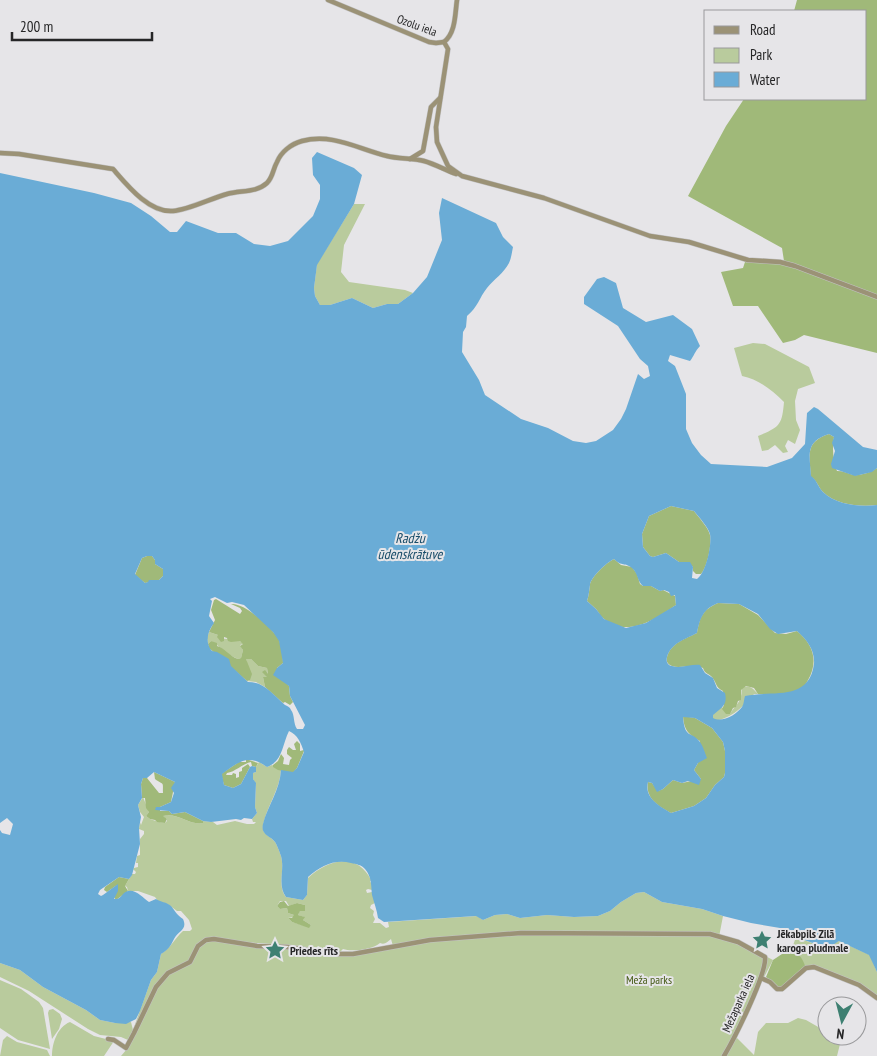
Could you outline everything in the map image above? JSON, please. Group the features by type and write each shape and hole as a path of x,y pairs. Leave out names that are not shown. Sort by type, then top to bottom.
{"street":[{"name":"Ozolu iela","path":"328,0 429,42 436,44 444,42"},
{"path":"458,0 452,31 450,37 444,42 448,49 436,127 437,142 448,166 462,176"},
{"path":"406,159 423,151 431,108 440,98"},
{"path":"0,153 19,154 113,169 142,199 158,209 172,211 234,192 260,187 268,182 283,153 300,142 312,139 335,140 384,155 424,162 462,176 544,198 650,236 689,242 748,260 795,266 877,297"},
{"name":"Mežaparka iela","path":"108,1039 114,1040 126,1048 156,987 168,972 190,962 198,946 206,940 214,939 257,946 353,954 430,940 522,933 710,934 738,942 765,957 761,978 735,1037 724,1056"},
{"path":"761,978 770,982 777,989 782,988 806,968 814,967 859,985 877,998"}],"green space":[{"path":"797,0 877,0 877,353 804,335 783,343 758,306 733,306 721,272 743,268 745,262 784,261 782,248 688,196 726,126 743,100 867,100 867,10 794,10"},
{"path":"354,204 365,204 344,245 341,272 349,282 405,290 413,293 398,304 387,304 373,308 352,298 330,305 320,305 315,296 317,264"},
{"path":"753,343 765,344 809,367 815,383 798,389 795,401 796,420 800,430 795,444 788,440 785,446 788,452 783,453 775,445 768,450 762,451 758,436 779,424 784,402 764,386 742,376 734,348"},
{"path":"829,434 834,437 833,454 837,471 856,475 877,468 877,505 863,506 835,500 823,492 811,477 810,451 812,446 821,437"},
{"path":"671,506 694,511 709,532 709,556 701,574 696,574 693,571 693,567 687,562 679,562 666,553 653,557 650,556 643,547 642,534 649,516"},
{"path":"152,556 155,564 163,569 163,576 159,580 145,583 135,575 142,558"},
{"path":"614,559 621,565 632,567 637,574 640,584 643,586 651,586 675,596 676,605 650,621 631,627 621,627 603,618 587,601 593,578"},
{"path":"216,599 240,614 242,611 240,608 231,604 237,604 250,611 276,635 281,646 283,660 283,663 277,668 289,686 293,702 290,705 285,702 283,703 265,687 263,677 267,677 262,672 265,670 268,674 267,668 258,666 251,659 246,659 252,674 250,680 247,681 209,648 208,644 211,641 217,643 217,646 238,659 241,658 243,650 240,646 243,644 240,641 231,642 224,637 224,641 221,642 217,637 218,635 209,632 215,620 211,610"},
{"path":"718,603 739,604 758,615 775,633 786,634 797,631 803,636 813,653 814,660 811,673 804,686 788,693 758,694 754,688 746,686 741,690 741,700 738,701 736,707 733,708 730,714 726,714 722,709 724,705 723,691 703,668 694,666 676,667 669,664 667,658 672,648 679,642 697,633 699,623 705,611"},
{"path":"209,632 218,635 219,639 243,642 240,645 243,650 241,658 238,659 211,641 208,644"},
{"path":"246,659 251,659 258,666 267,668 268,675 266,678 263,677 265,687 256,682 247,681 250,680"},
{"path":"673,666 730,714 739,701 742,688 749,687 758,694 754,694 732,715 714,721"},
{"path":"683,716 695,718 712,728 723,742 725,773 724,777 715,785 706,798 694,806 671,813 657,804 648,793 648,782 652,783 658,791 673,780 682,783 701,779 694,770 698,763 700,741 687,731"},
{"path":"297,741 300,744 300,751 304,751 293,773 273,767 281,754 284,758 283,764 289,765 292,758 287,754 287,750 289,747 296,750 294,744"},
{"path":"246,759 258,763 256,767 252,766 251,762 227,773 226,775 236,774 236,778 239,777 239,772 242,771 242,768 248,764 250,767 241,784 233,788 224,785 221,774 239,762 246,762"},
{"name":"Meža parks","path":"259,762 267,767 272,765 281,770 278,784 265,818 263,831 275,842 281,856 282,888 286,897 303,900 307,895 308,878 324,867 341,861 358,865 365,871 372,883 372,890 366,890 367,893 372,892 375,903 370,908 374,911 375,919 373,923 380,923 386,928 389,927 388,922 477,916 483,920 495,915 507,914 520,918 547,915 598,916 610,911 636,893 644,892 662,902 702,909 723,916 719,937 738,942 773,960 735,1036 754,1055 758,1032 766,1023 788,1023 798,1018 817,1026 817,1046 840,1046 837,1056 121,1056 127,1049 130,1039 100,1035 29,991 0,977 0,963 20,970 43,987 86,1010 100,1020 115,1023 131,1022 133,1030 151,980 157,972 161,954 183,931 190,931 192,929 189,920 181,911 177,911 169,905 158,901 155,897 138,891 128,891 125,886 132,874 136,872 133,869 138,867 138,863 136,863 137,856 140,855 140,839 144,834 144,831 139,829 140,822 141,825 144,817 138,805 143,797 149,812 146,816 152,820 165,823 167,819 162,816 168,815 193,823 203,823 203,821 213,822 217,825 235,821 254,824 256,822 253,822 252,819 257,813 255,807 256,784 253,779 253,773 256,772","holes":["280,901 286,901 289,906 297,903 305,905 305,911 300,910 298,915 304,917 303,920 311,925 309,927 292,922 288,918 294,917 294,915 288,913 287,908 280,909 277,906","212,937 315,949 318,946 320,950 340,952 343,949 367,949 391,939 393,946 353,954 339,954 287,947 257,946 204,938"]},
{"path":"154,772 175,782 171,802 160,807 160,811 169,811 172,814 185,812 203,821 203,823 193,823 168,815 163,816 167,819 165,823 157,822 146,816 149,812 146,808 145,798 142,798 141,784 143,778 147,778 159,793 163,793 163,785 155,779"},
{"path":"119,877 129,879 125,886 128,891 116,900 114,897 117,885 107,892 104,890 105,887"},
{"path":"284,901 288,906 297,903 305,905 305,911 300,911 298,915 305,917 303,920 311,925 309,928 292,922 288,918 292,918 294,915 288,913 287,908 280,909 277,906 280,902"},
{"path":"796,937 823,945 839,941 870,955 877,972 877,998 859,985 814,967 806,968 790,954"},
{"path":"782,954 798,955 806,968 782,989 777,989 766,977 773,960"},
{"path":"0,980 21,989 39,1002 43,1008 50,1049 18,1040 0,1028"},
{"path":"53,1009 60,1014 62,1019 59,1029 52,1039 48,1013 49,1010"},
{"path":"70,1022 94,1036 114,1041 104,1056 52,1056 56,1036 65,1024"},
{"path":"7,1036 17,1042 47,1050 50,1056 0,1056 3,1040"}],"water":[{"name":"Radžu ūdenskrātuve","path":"317,152 354,168 362,175 354,204 317,265 314,288 315,296 320,305 330,305 352,298 373,308 387,304 398,304 413,293 427,277 442,240 439,213 442,198 496,223 503,237 513,247 511,257 507,267 487,288 474,309 467,316 466,327 463,332 462,352 479,380 485,395 521,419 548,428 573,441 586,443 596,441 613,430 621,419 638,374 644,379 650,376 648,366 640,359 618,326 584,304 584,297 597,279 604,277 616,283 623,308 646,322 673,315 692,329 700,346 690,361 670,355 668,361 675,366 686,394 686,429 692,443 711,464 767,467 792,458 805,444 807,413 814,407 863,447 877,450 877,468 872,472 855,476 832,468 831,464 835,451 832,443 834,437 829,434 816,441 810,451 810,456 811,476 828,496 848,504 877,505 877,972 869,955 839,941 831,946 821,946 796,937 780,928 751,923 702,909 662,902 644,892 636,893 610,911 598,916 547,915 520,918 507,914 495,915 483,920 476,916 384,922 378,918 370,878 365,869 357,864 339,862 323,867 308,877 307,895 303,900 286,897 282,888 281,856 275,842 264,833 262,828 278,784 281,770 293,772 297,768 304,752 297,737 289,731 279,757 272,764 267,767 254,760 243,761 222,774 224,785 233,788 241,784 250,767 256,767 253,779 256,783 255,807 257,813 252,819 244,818 241,820 211,822 203,821 185,812 172,814 169,811 155,810 156,807 171,802 174,793 171,788 175,782 154,772 147,778 143,778 141,784 142,798 138,805 141,817 139,828 140,844 132,875 129,879 119,877 100,890 98,894 103,895 118,884 118,891 114,899 119,898 127,891 134,891 149,902 156,899 171,906 183,919 184,926 169,948 161,954 157,972 151,980 136,1019 126,1024 100,1020 86,1010 43,987 20,970 0,963 0,830 2,833 10,835 13,824 7,818 0,823 0,173 131,203 151,216 170,232 177,232 186,221 218,233 236,233 254,244 270,246 288,241 313,216 320,199 320,185 313,175 312,158","holes":["671,506 694,511 703,522 710,534 710,545 706,565 697,579 692,578 693,567 690,562 679,562 666,553 653,557 643,547 642,534 649,516","147,556 152,556 155,564 163,569 163,576 159,580 149,580 145,583 135,574 142,558","614,559 619,563 630,566 643,586 651,586 660,591 669,592 671,596 675,595 676,605 646,623 626,628 604,619 587,601 591,582 607,563","215,597 227,603 232,602 244,605 273,632 279,641 283,663 273,675 289,686 290,696 305,725 303,729 297,729 291,709 273,693 259,684 248,682 231,666 229,659 212,651 208,645 208,634 214,623 209,616 212,601 210,599","718,603 739,604 758,614 770,629 778,634 797,631 810,646 814,659 811,676 805,684 788,692 745,696 742,707 736,713 725,719 713,718 713,715 726,701 725,693 717,688 713,678 705,673 700,665 675,667 667,663 667,657 672,648 697,633 703,615 713,605","683,717 695,718 712,728 723,742 725,773 724,777 715,785 706,798 694,806 671,813 650,797 647,788 648,782 652,783 657,792 673,780 682,783 688,781 699,785 701,779 694,770 698,763 707,758 697,738 689,734 685,729"]}],"place":[{"name":"Jēkabpils Zilā karoga pludmale","path":"762,940"},
{"name":"Priedes rīts","path":"275,950"}]}
